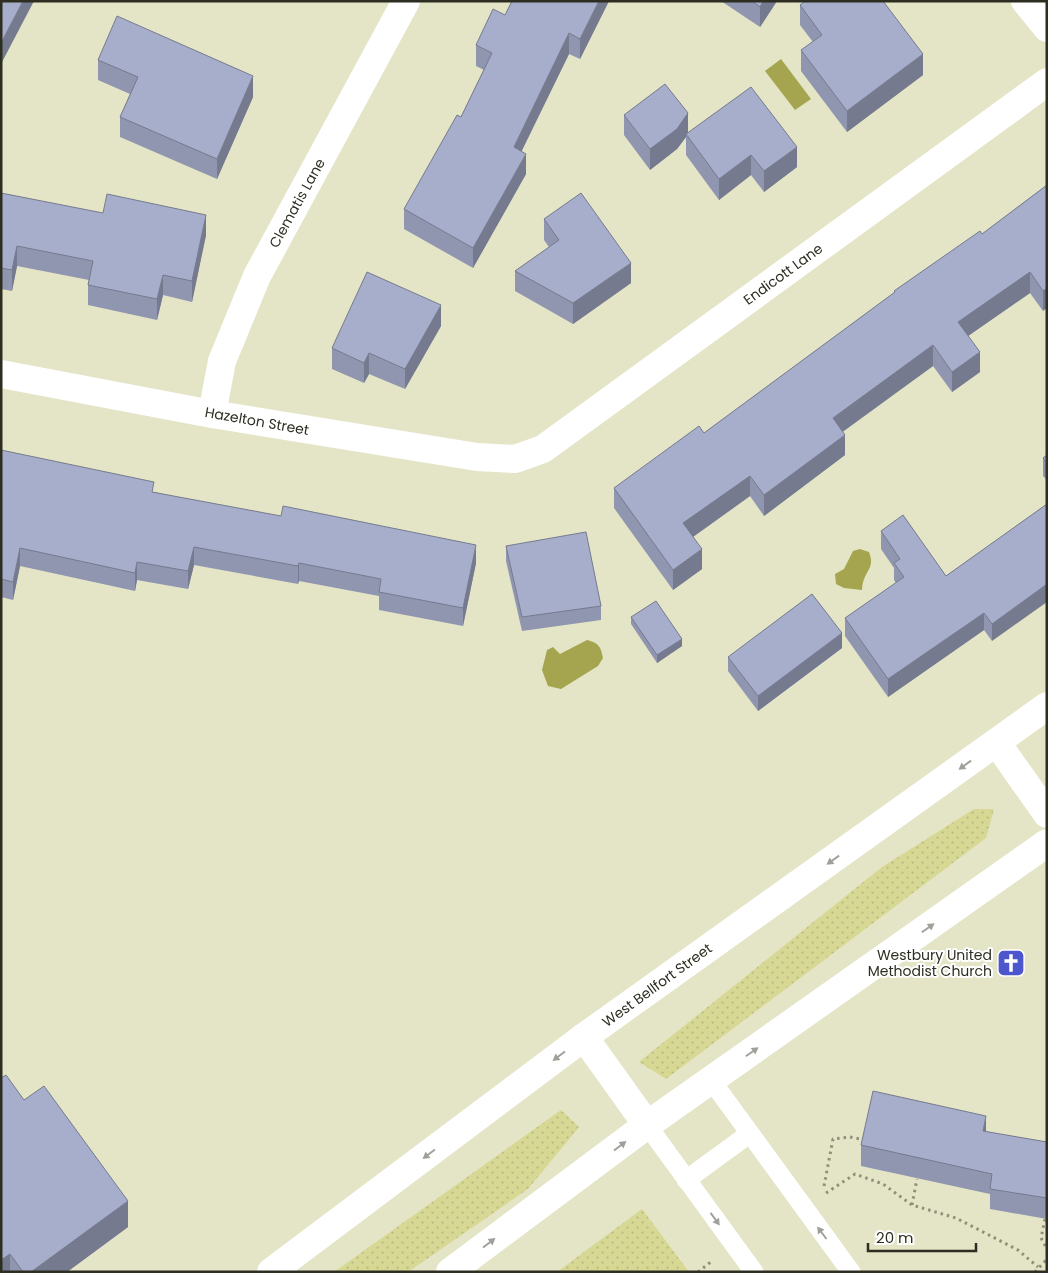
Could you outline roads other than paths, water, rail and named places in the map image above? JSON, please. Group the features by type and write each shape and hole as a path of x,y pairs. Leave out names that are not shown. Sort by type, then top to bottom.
{"main road":[{"name":"Clematis Lane","path":"212,414 222,361 257,276 406,1"},
{"path":"1025,1 1047,28"},
{"name":"Endicott Lane","path":"515,459 543,449 1047,82"},
{"name":"Hazelton Street","path":"1,374 212,414 477,458 515,459"},
{"name":"West Bellfort Street","path":"271,1272 584,1037 1047,706"},
{"path":"997,742 1047,814"},
{"path":"450,1272 647,1125 1047,843"},
{"path":"584,1037 647,1125"}],"lane":[{"path":"711,1080 852,1272"},
{"path":"647,1125 754,1272"},
{"path":"686,1180 749,1134"}],"place":[{"name":"Westbury United Methodist Church","path":"1011,963"}]}
